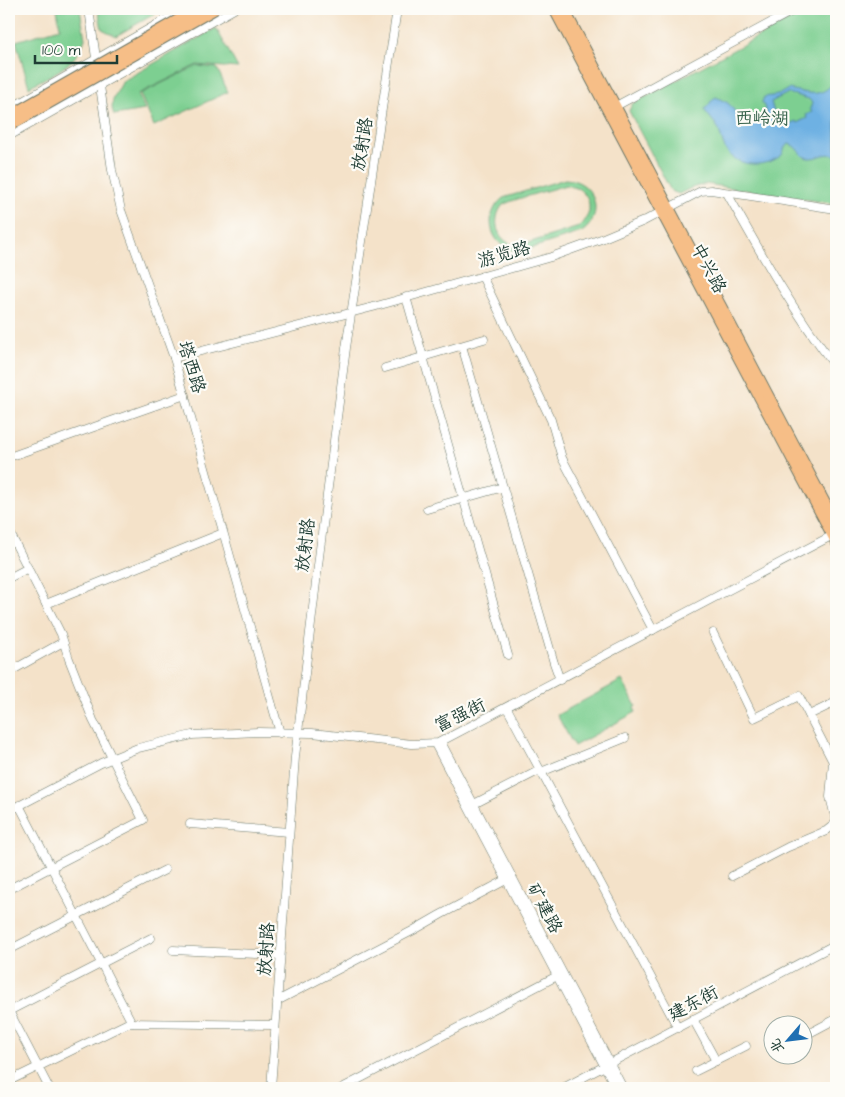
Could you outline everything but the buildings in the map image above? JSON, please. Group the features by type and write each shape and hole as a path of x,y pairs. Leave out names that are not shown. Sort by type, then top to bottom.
{"main road":[{"path":"9,116 196,9"},
{"path":"9,126 215,9"},
{"name":"中兴路","path":"554,9 836,524"},
{"name":"中兴路","path":"564,9 616,106 665,209 835,537"}],"street":[{"name":"塔西路","path":"88,9 112,170 121,210 174,358 280,732"},
{"path":"9,109 184,9"},
{"path":"9,136 234,9"},
{"name":"放射路","path":"271,1088 298,733 320,549 352,312 397,9"},
{"path":"616,106 796,9"},
{"name":"游览路","path":"174,358 352,312 551,256 601,239 701,191 711,190 836,209"},
{"path":"727,193 774,275 836,367"},
{"path":"482,276 551,420 562,458 653,630"},
{"path":"406,297 508,655"},
{"path":"384,368 484,339"},
{"path":"462,346 560,680"},
{"path":"9,457 185,395"},
{"path":"426,509 503,487"},
{"path":"9,531 63,642 93,720 143,820 9,889"},
{"path":"46,604 223,533"},
{"name":"富强街","path":"9,811 112,759 147,745 192,735 223,732 280,732 412,744 438,743 835,537"},
{"path":"9,578 28,568"},
{"path":"713,634 754,718 799,696 833,762 830,797 836,822 826,831 788,847 732,876"},
{"path":"9,671 63,642"},
{"path":"808,714 836,702"},
{"path":"507,708 678,1028"},
{"path":"474,804 541,771 625,738"},
{"name":"矿建路","path":"438,743 474,804 607,1065 616,1088"},
{"name":"矿建路","path":"438,743 506,880 557,976 607,1065 623,1088"},
{"path":"19,805 132,1023"},
{"path":"190,824 290,832"},
{"path":"9,950 165,870"},
{"path":"277,1001 406,935 506,880"},
{"path":"49,1088 9,1011 151,938"},
{"name":"建东街","path":"563,1088 836,944"},
{"path":"173,950 280,955"},
{"path":"342,1088 557,976"},
{"path":"694,1019 716,1061"},
{"path":"812,1032 836,1019"},
{"path":"9,1081 122,1025 132,1023 276,1025"},
{"path":"696,1071 746,1046"}],"green space":[{"path":"57,9 80,9 85,39 81,49 69,63 29,87 16,41 60,28"},
{"path":"98,9 125,9 126,11 132,9 163,9 116,36 102,29"},
{"name":"西岭湖","path":"810,9 836,9 836,204 706,184 679,194 671,191 629,111 632,104"},
{"path":"216,28 238,68 197,65 138,94 145,110 114,115 112,108 113,99 123,81"},
{"path":"197,66 217,68 228,92 154,126 140,94"},
{"path":"565,179 575,181 584,185 590,192 594,200 594,217 582,232 519,252 509,250 502,245 492,231 492,214 496,205 503,198","holes":["566,185 579,189 587,197 589,204 589,212 579,227 518,246 506,241 499,233 497,220 499,210 503,205"]},
{"path":"622,680 636,706 634,708 636,712 574,746 557,715"}],"water":[{"path":"836,78 836,156 829,154 808,158 789,144 785,147 782,155 776,159 761,164 745,163 731,156 726,150 718,128 704,109 716,97 728,103 737,114 754,120 761,119 767,113 762,102 764,97 778,95 788,89 809,93 821,92 831,85","holes":["788,93 809,99 812,103 810,109 812,112 806,115 807,118 797,123 796,121 789,124 786,119 783,122 779,122 771,102"]}]}
